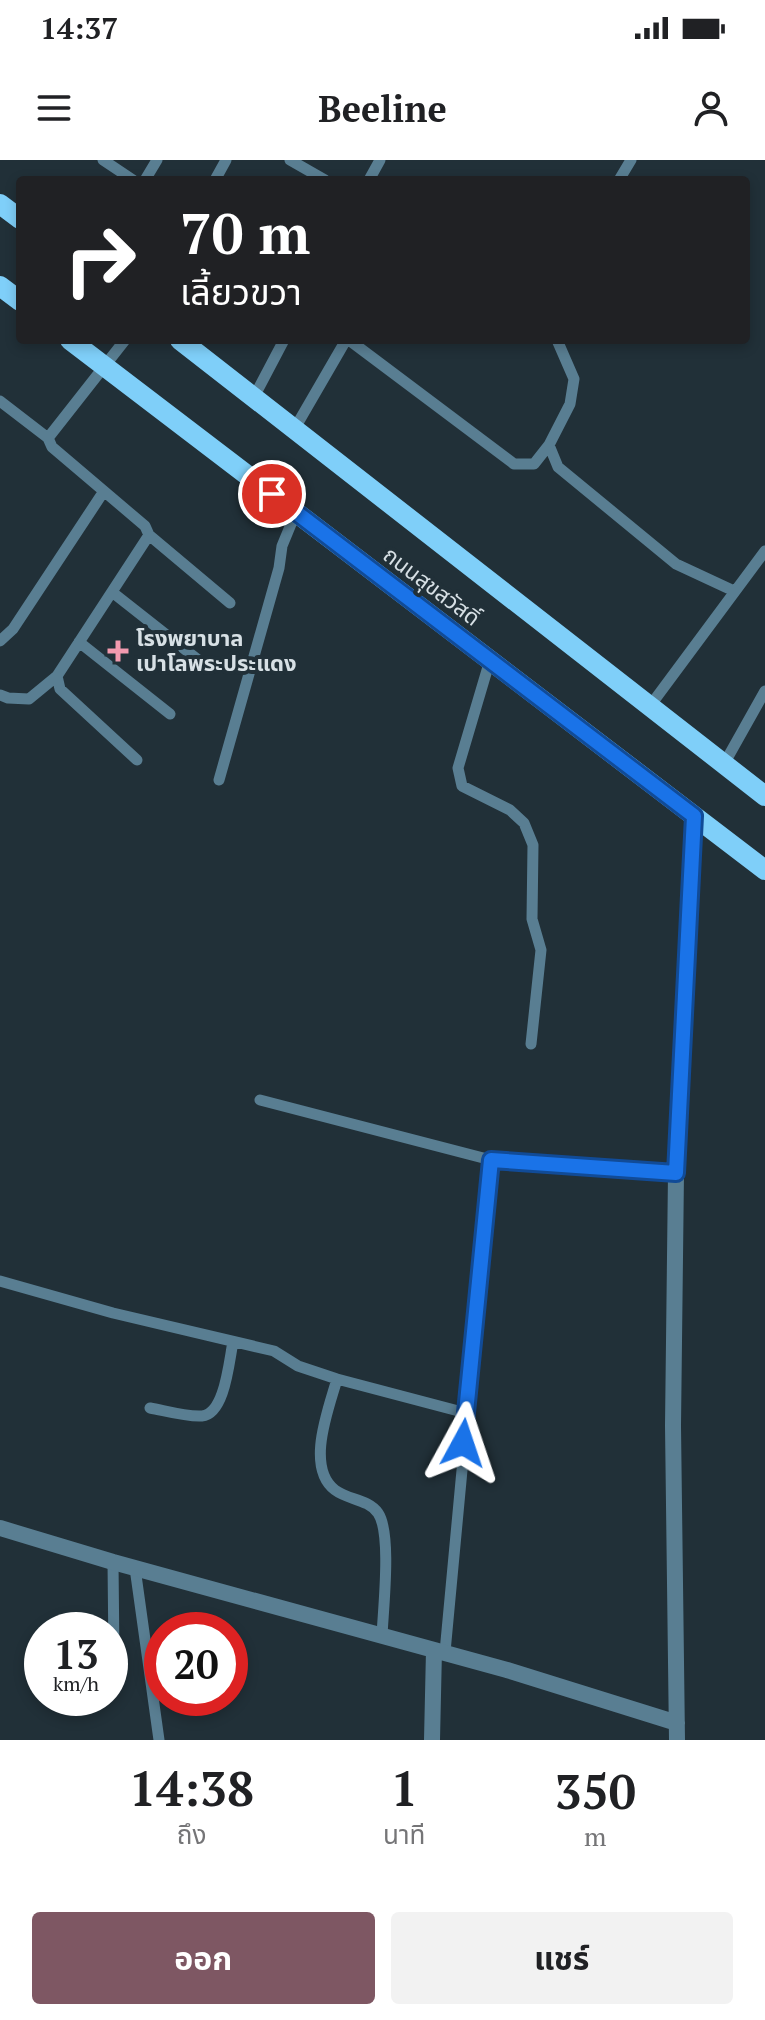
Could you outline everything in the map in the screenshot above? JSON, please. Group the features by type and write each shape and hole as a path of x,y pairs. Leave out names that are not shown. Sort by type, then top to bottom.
{"main road":[{"name":"ถนนสุขสวัสดิ์","path":"75,344 765,870"},
{"name":"ถนนสุขสวัสดิ์","path":"185,344 765,796"}],"street":[{"path":"0,1528 439,1651 677,1732 673,1426 676,1173 694,816"},
{"path":"432,1740 439,1651"}],"lane":[{"path":"103,160 127,176"},
{"path":"290,160 318,176"},
{"path":"48,438 122,344"},
{"path":"254,397 282,344"},
{"path":"295,428 346,344"},
{"path":"353,344 514,464 534,464 549,445 570,404 574,379 559,344"},
{"path":"0,401 48,438 52,447 145,526 149,535 230,603"},
{"path":"549,445 558,467 676,564 734,591"},
{"path":"0,641 13,629 104,491"},
{"path":"219,780 279,568 282,546 296,512"},
{"path":"0,695 29,699 57,676 149,535"},
{"path":"650,706 765,551"},
{"path":"112,592 206,666"},
{"path":"79,642 170,714"},
{"path":"490,660 458,768 462,786 510,810 524,823 533,845 532,919 541,950 531,1044"},
{"path":"57,676 60,689 137,760"},
{"path":"724,764 765,691"},
{"path":"260,1100 491,1160 676,1173"},
{"path":"439,1651 491,1160"},
{"path":"0,1281 274,1351 298,1366 337,1379 466,1413"},
{"path":"150,1408 203,1416 213,1411 222,1397 233,1342"},
{"path":"337,1379 323,1426 323,1475 335,1490 365,1502 378,1513 386,1532 382,1636"},
{"path":"113,1562 114,1612"},
{"path":"135,1568 159,1740"}],"place":[{"name":"โรงพยาบาล เปาโลพระประแดง","path":"118,651"}],"route":[{"path":"272,494 694,816 676,1173 491,1160 463,1443"}]}
